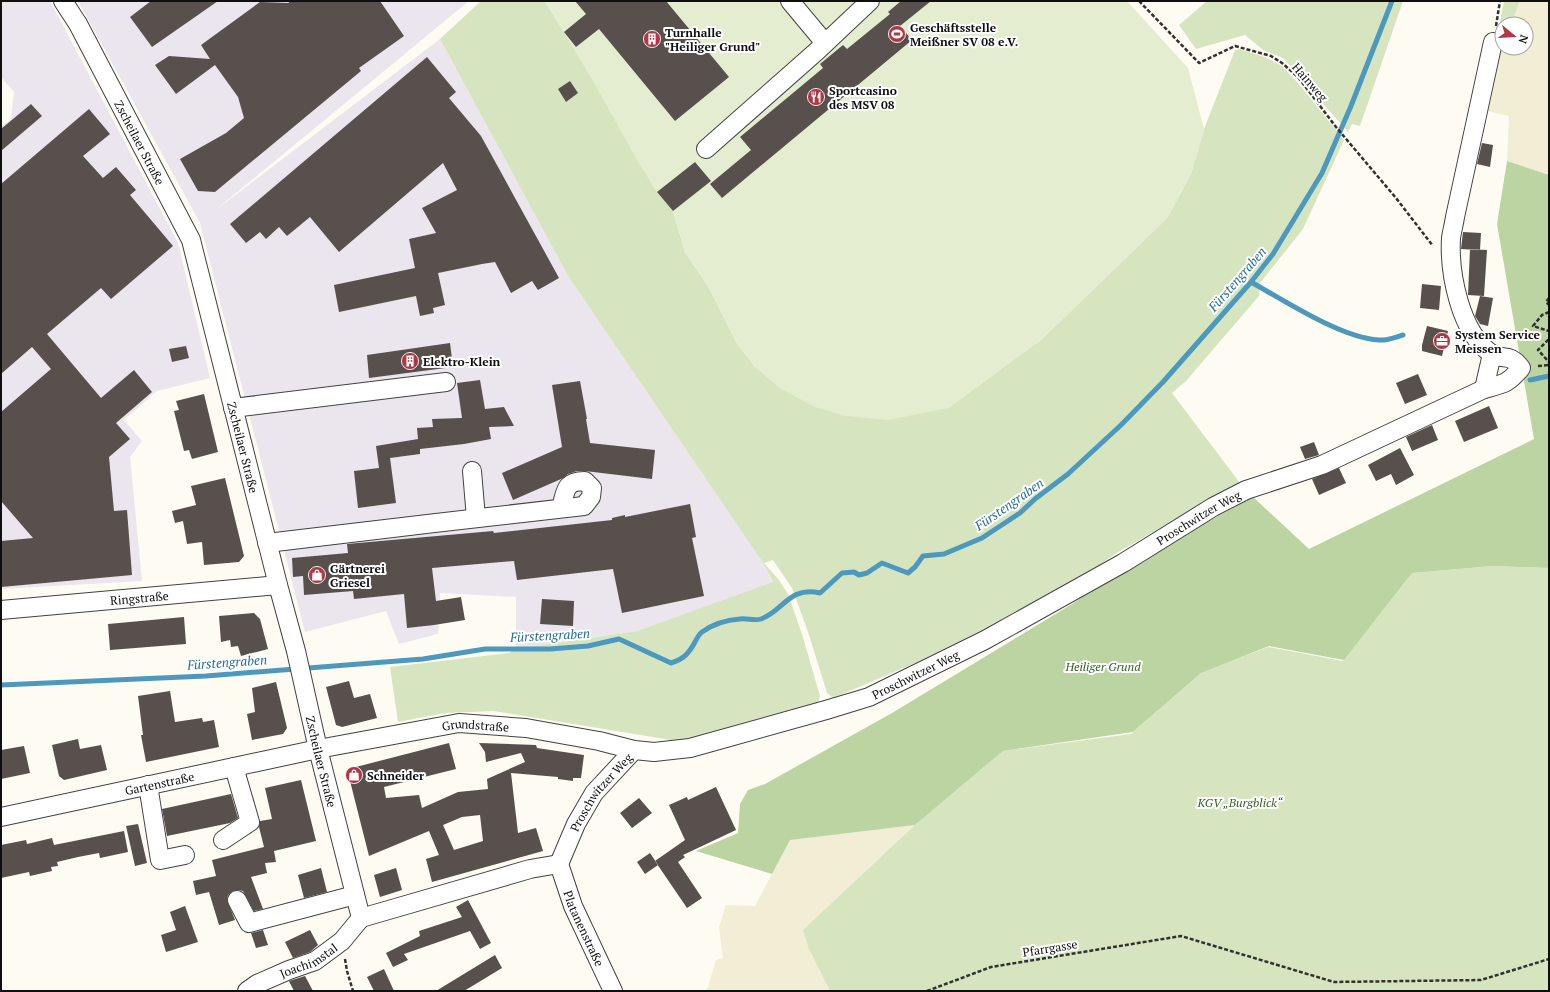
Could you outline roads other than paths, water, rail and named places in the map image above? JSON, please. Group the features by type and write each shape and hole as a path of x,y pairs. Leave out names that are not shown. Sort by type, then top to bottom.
{"street":[{"name":"Zscheilaer Straße","path":"63,1 78,24 191,240 267,543 296,651 318,749 361,918"},
{"path":"790,1 825,43"},
{"path":"706,149 870,1"},
{"path":"1484,389 1492,354 1472,334 1460,306 1452,263 1452,237 1493,42"},
{"name":"Proschwitzer Weg","path":"559,864 576,824 594,793 634,750 654,752 690,748 869,697 985,640 1123,563 1213,507 1246,490 1322,464 1484,389 1506,384 1521,368 1515,360 1492,354"},
{"path":"233,408 446,382"},
{"path":"472,471 476,518"},
{"path":"267,543 560,508"},
{"name":"Ringstraße","path":"1,610 278,585"},
{"name":"Grundstraße","path":"318,749 459,723 526,728 598,741 634,750"},
{"name":"Gartenstraße","path":"1,817 318,749"},
{"path":"223,840 250,822 234,767"},
{"path":"148,785 160,860 185,855"},
{"path":"361,918 530,869 559,864"},
{"name":"Platanenstraße","path":"559,864 573,906 613,991"},
{"path":"237,900 249,923 355,895"},
{"name":"Joachimstal","path":"247,991 258,984 315,961 342,941 361,918"}],"waterway":[{"name":"Fürstengraben","path":"1,685 206,676 423,659 485,649 550,649 588,646 619,639 671,663 686,655 700,634 706,629 725,621 761,619 775,611 793,596 809,592 820,593 842,573 854,572 859,575 867,573 882,563 908,573 915,567 923,556 944,554 982,538 1020,513 1035,499 1068,474 1121,425 1163,382 1251,282 1273,254 1322,173 1351,106 1392,1"},
{"path":"1251,282 1296,308 1348,333 1364,338 1382,340 1403,335"},
{"path":"1530,380 1549,376"}],"place":[{"name":"Geschäftsstelle Meißner SV 08 e.V.","path":"897,34"},
{"name":"Turnhalle \"Heiliger Grund\"","path":"652,39"},
{"name":"Sportcasino des MSV 08","path":"816,97"},
{"name":"System Service Meissen","path":"1442,341"},
{"name":"Elektro-Klein","path":"410,361"},
{"name":"Gärtnerei Griesel","path":"317,575"},
{"name":"Schneider","path":"354,775"}],"park label":[{"name":"Heiliger Grund","path":"1103,666"},
{"name":"KGV „Burgblick“","path":"1240,802"}]}
